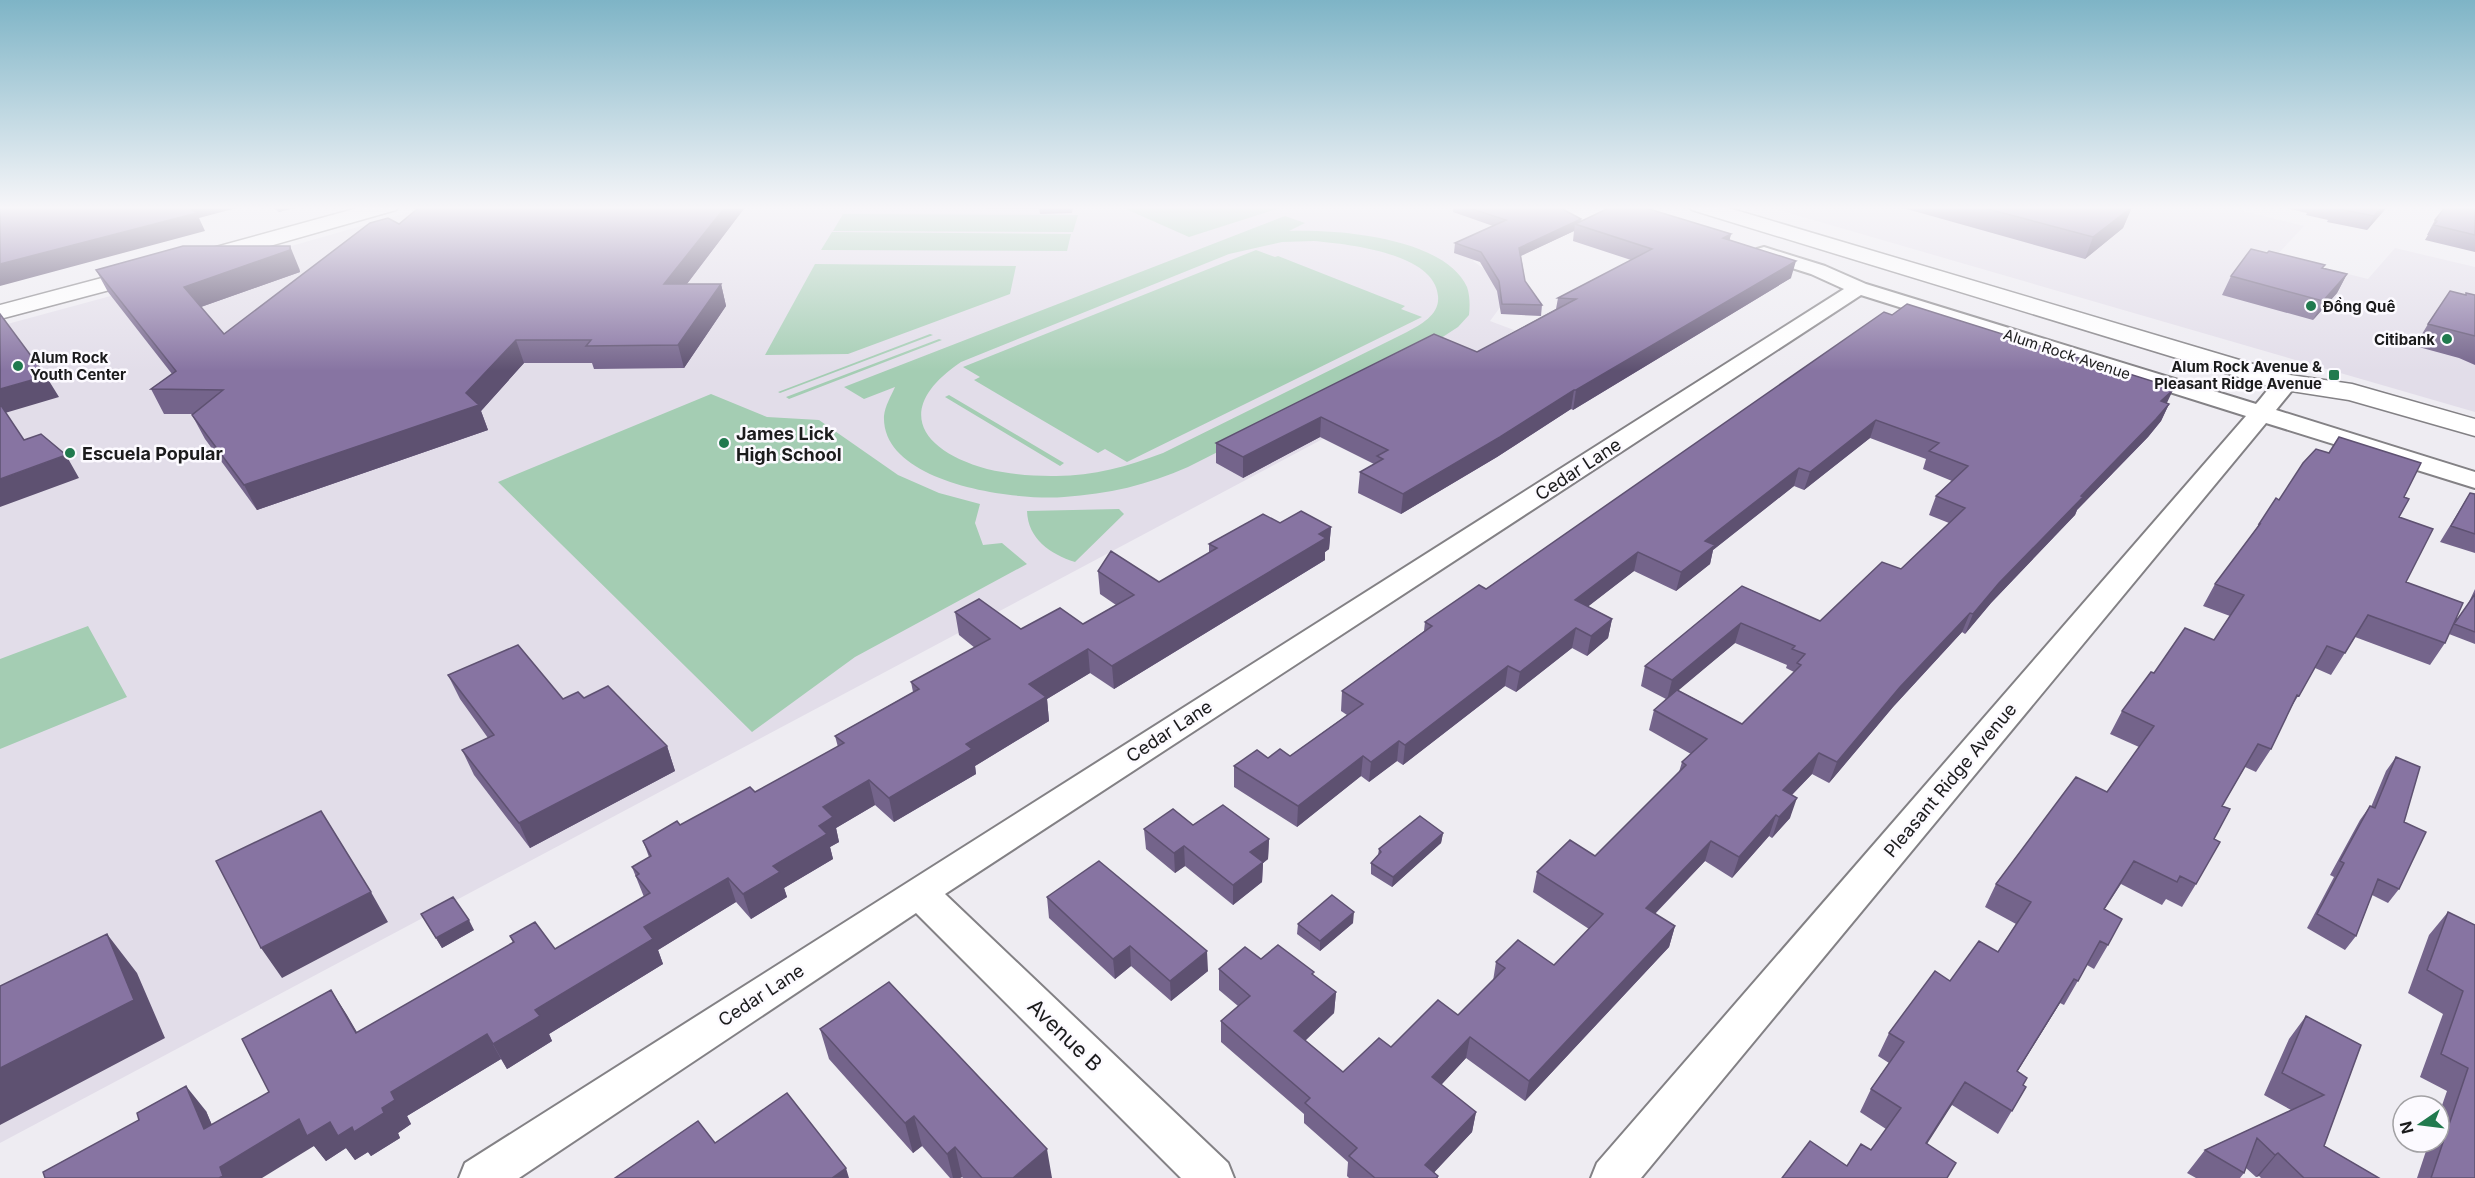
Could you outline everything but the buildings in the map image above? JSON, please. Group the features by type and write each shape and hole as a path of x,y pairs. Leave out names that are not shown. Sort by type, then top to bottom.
{"main road":[{"name":"Alum Rock Avenue","path":"1882,261 2287,383 2352,392 2475,428"},
{"path":"0,312 164,268"},
{"name":"Alum Rock Avenue","path":"2287,383 2336,407 2475,451"}],"street":[{"name":"Alum Rock Avenue","path":"1789,261 1818,270 1859,288 2259,415 2475,480"},
{"name":"Cedar Lane","path":"481,1178 919,892 1859,288"},
{"name":"Pleasant Ridge Avenue","path":"1612,1178 2287,383"},
{"name":"Avenue B","path":"919,892 1212,1178"}],"shaded area":[{"name":"James Lick High School","path":"239,261 1473,261 1493,275 1504,302 1490,321 1522,333 0,1143 0,326"},
{"path":"1954,261 2296,261 2368,279 2384,261 2450,261 2475,267 2475,412"}],"green space":[{"path":"1169,261 1212,261 961,362 940,379 927,395 921,411 923,426 931,439 945,451 964,461 987,469 1019,474 1080,475 1135,463 1163,453 1424,322 1436,308 1438,296 1433,281 1422,270 1408,261 1442,261 1455,270 1469,294 1469,315 1458,327 1435,342 1188,467 1143,484 1096,494 1064,497 1016,496 955,484 927,473 904,458 889,439 884,416 895,387 864,399 844,387"},
{"path":"1229,261 1291,261 1405,306 1401,309 1422,317 1127,462 1105,449 1098,453 974,380 980,377 963,367"},
{"path":"815,264 1016,266 1010,294 848,354 765,355"},
{"path":"930,334 933,335 778,392"},
{"path":"939,339 942,340 789,399 786,397"},
{"path":"711,394 767,417 819,420 898,475 939,493 980,504 975,523 983,545 1002,543 1027,564 855,657 752,732 498,482"},
{"path":"949,395 1064,463 1060,466 945,397"},
{"path":"1119,509 1124,514 1075,562 1057,555 1042,544 1031,530 1027,511"},
{"path":"88,626 127,697 0,749 0,659"}],"place":[{"name":"Đồng Quê","path":"2311,306"},
{"name":"Citibank","path":"2447,339"},
{"name":"Alum Rock Youth Center","path":"18,366"},
{"name":"Alum Rock Avenue & Pleasant Ridge Avenue","path":"2334,375"},
{"name":"James Lick High School","path":"724,443"},
{"name":"Escuela Popular","path":"70,453"}]}
